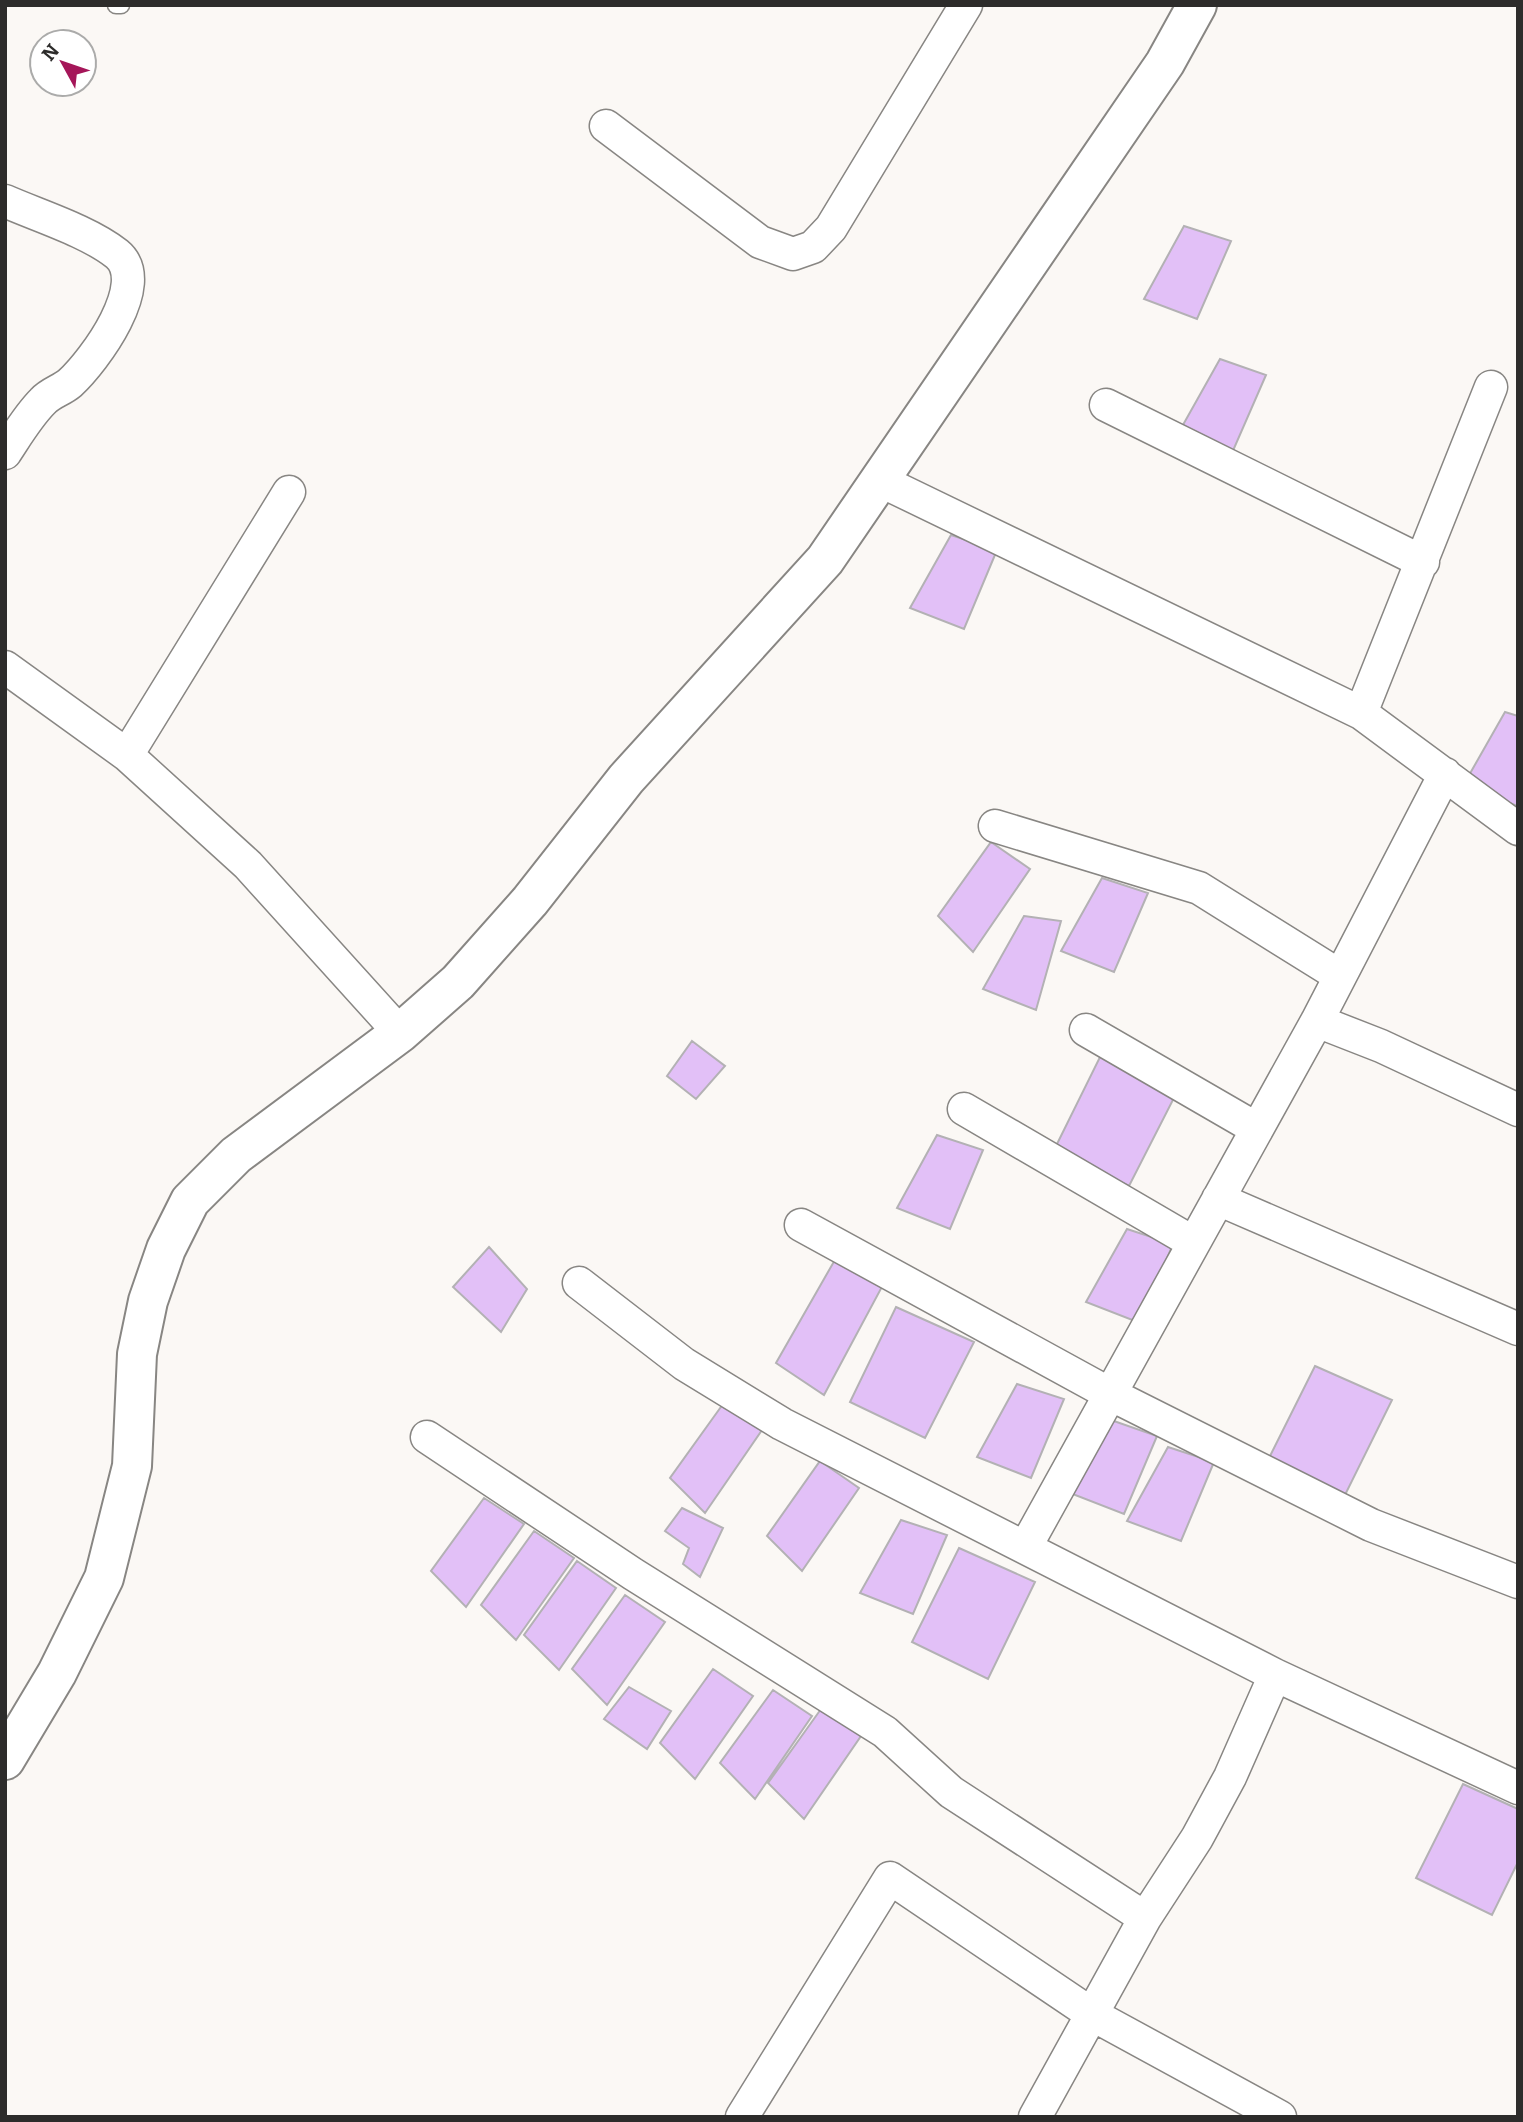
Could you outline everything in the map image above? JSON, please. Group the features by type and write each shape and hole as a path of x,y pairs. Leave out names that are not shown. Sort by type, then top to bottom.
{"highway":[{"path":"5,1760 57,1673 104,1578 132,1466 137,1354 148,1301 166,1249 190,1201 236,1154 400,1033 458,982 530,901 626,779 825,560 1165,63 1197,5"}],"street":[{"path":"606,126 760,242 793,254 813,247 831,228 965,5"},
{"path":"5,201 101,244 118,255 127,265 129,277 118,317 94,356 69,384 45,398 5,453"},
{"path":"1361,713 1491,387"},
{"path":"1107,405 1423,562"},
{"path":"881,481 1361,713 1518,829"},
{"path":"127,755 289,492"},
{"path":"5,667 127,755 248,865 400,1033"},
{"path":"1026,1546 1317,1021 1445,774"},
{"path":"995,826 1199,888 1340,976"},
{"path":"1317,1021 1381,1046 1518,1110"},
{"path":"1086,1030 1257,1129"},
{"path":"964,1110 1194,1243"},
{"path":"1218,1199 1518,1329"},
{"path":"801,1225 1110,1394 1371,1525 1518,1582"},
{"path":"579,1283 684,1364 782,1423 1275,1675 1518,1788"},
{"path":"427,1437 633,1574 885,1732 951,1792 1145,1917"},
{"path":"1035,2117 1145,1917 1197,1838 1230,1777 1275,1675"},
{"path":"742,2117 890,1878 1093,2015 1280,2117"}],"building":[{"path":"1184,226 1231,241 1197,319 1144,299"},
{"path":"1220,359 1266,375 1232,453 1179,432"},
{"path":"951,535 997,550 964,629 910,608"},
{"path":"1505,712 1518,716 1517,806 1464,784"},
{"path":"991,842 1030,869 973,952 938,916"},
{"path":"1102,878 1148,893 1114,972 1061,951"},
{"path":"1024,916 1061,921 1036,1010 983,989"},
{"path":"692,1041 725,1066 696,1099 667,1076"},
{"path":"1101,1055 1178,1090 1129,1186 1054,1150"},
{"path":"937,1135 983,1150 950,1229 897,1208"},
{"path":"1127,1229 1173,1244 1140,1323 1086,1302"},
{"path":"489,1247 527,1289 501,1332 453,1287"},
{"path":"836,1258 884,1283 824,1395 776,1363"},
{"path":"896,1307 974,1342 925,1438 850,1402"},
{"path":"1315,1366 1392,1400 1344,1497 1268,1460"},
{"path":"1017,1384 1064,1399 1031,1478 977,1457"},
{"path":"723,1404 762,1430 705,1513 670,1478"},
{"path":"1111,1420 1157,1436 1124,1514 1070,1493"},
{"path":"1168,1447 1214,1462 1181,1541 1127,1521"},
{"path":"820,1461 859,1488 802,1571 767,1536"},
{"path":"484,1498 524,1524 466,1607 431,1571"},
{"path":"682,1508 723,1528 700,1577 683,1564 689,1548 665,1531"},
{"path":"901,1520 947,1535 913,1614 860,1593"},
{"path":"534,1531 574,1558 516,1640 481,1605"},
{"path":"959,1548 1035,1582 988,1679 912,1642"},
{"path":"577,1561 616,1588 559,1670 524,1635"},
{"path":"625,1595 665,1622 607,1705 572,1669"},
{"path":"713,1669 753,1696 695,1779 660,1743"},
{"path":"629,1687 671,1711 647,1749 604,1719"},
{"path":"773,1690 812,1716 755,1799 720,1763"},
{"path":"821,1709 861,1736 804,1819 768,1783"},
{"path":"1463,1784 1518,1809 1518,1862 1492,1915 1416,1878"}]}
